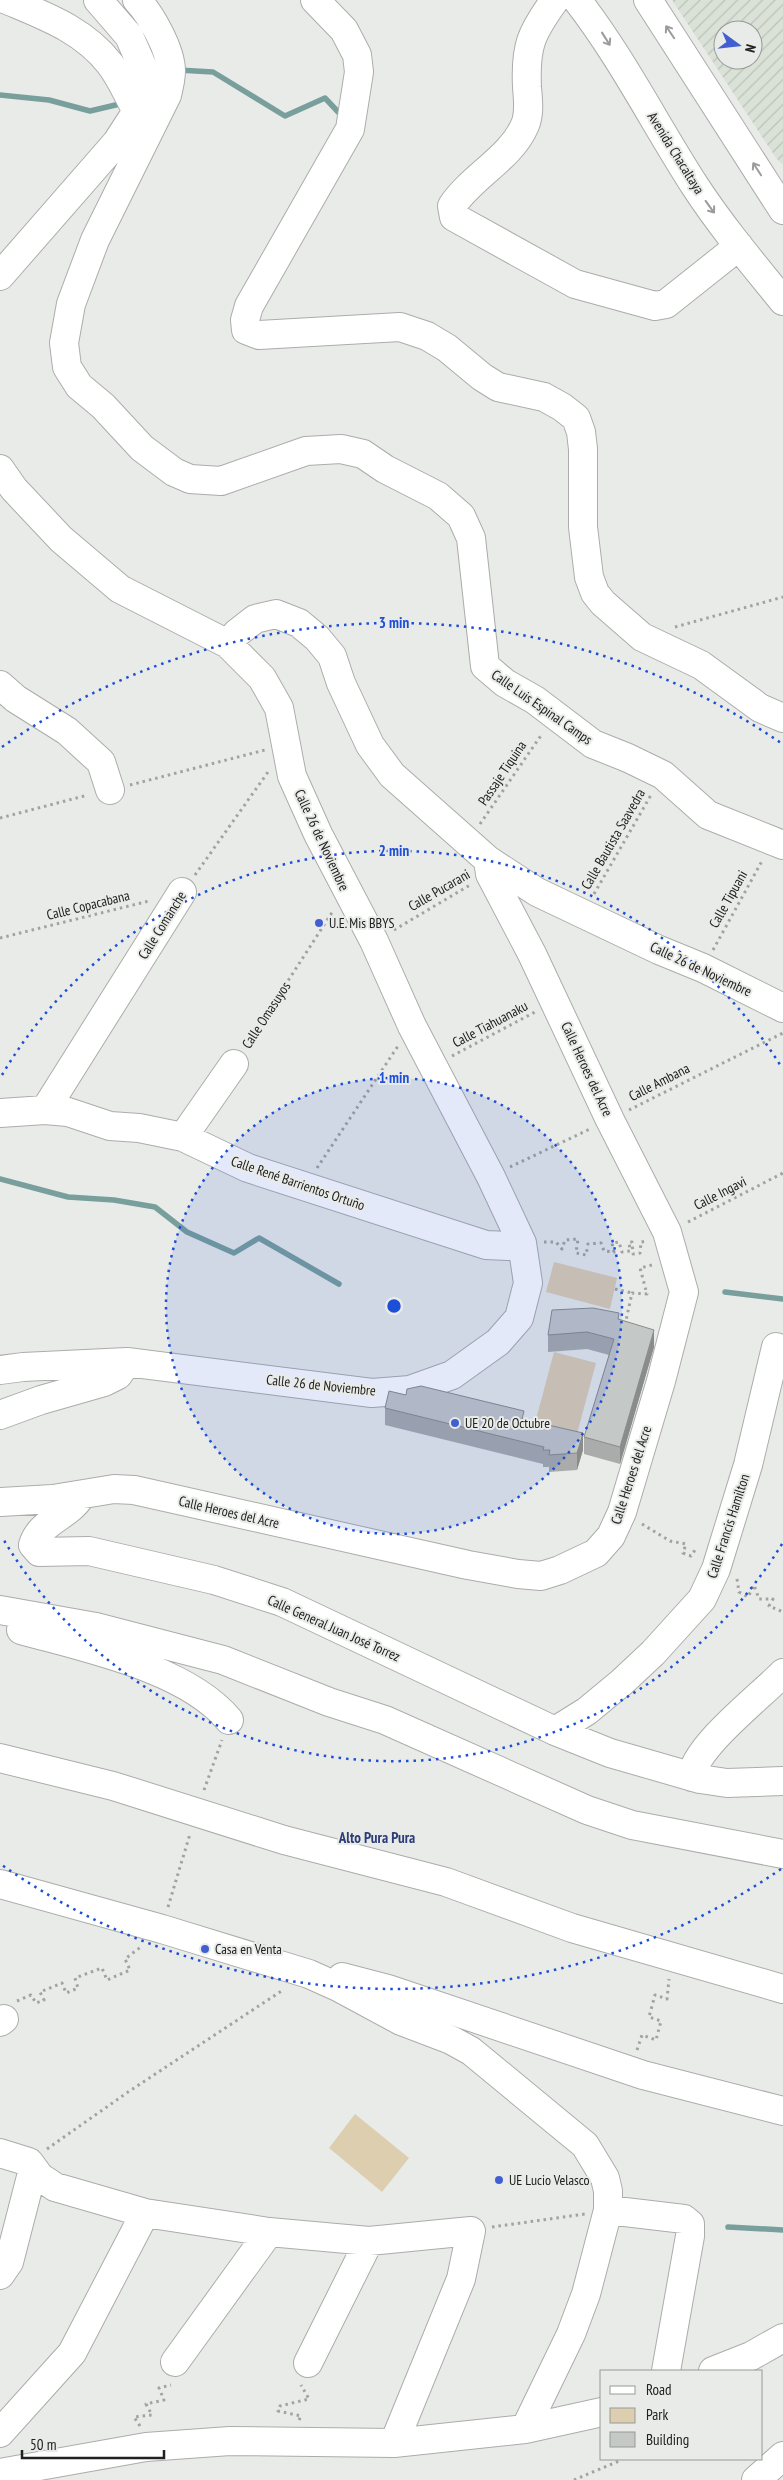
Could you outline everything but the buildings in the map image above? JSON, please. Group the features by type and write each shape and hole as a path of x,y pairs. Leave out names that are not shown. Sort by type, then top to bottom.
{"street":[{"path":"7,0 62,23 88,41 111,65 137,111"},
{"path":"0,276 117,142 137,111 144,70 129,36 98,0"},
{"name":"Calle Luis Espinal Camps","path":"138,0 157,28 170,62 171,72 167,95 95,240 71,304 64,342 67,367 79,386 103,406 142,448 174,472 190,479 220,481 306,452 341,449 363,454 385,469 438,496 461,516 471,538 485,666 505,683 534,700 593,744 663,775 708,815 778,842"},
{"path":"315,0 344,30 357,55 360,72 350,129 249,306 245,320 246,330 258,335 400,327 427,336 447,348 482,377 498,387 544,397 562,407 576,418 581,432 583,449 583,527 589,577 595,593 604,604 642,637 701,666 760,708 783,718"},
{"path":"555,0 535,27 527,52 528,114 518,139 462,192 452,206 454,217 575,284 656,306 666,304 739,246"},
{"name":"Avenida Chacaltaya","path":"576,0 602,34 696,187 739,246 783,301"},
{"path":"648,0 783,210"},
{"path":"0,469 14,489 61,539 120,589 228,644"},
{"name":"Calle 26 de Noviembre","path":"0,1370 22,1367 127,1362 372,1393 410,1390 452,1375 498,1342 519,1318 528,1283 522,1243 491,1176 412,1026 374,941 346,891 292,776 279,708 262,678 228,644 255,619 276,614 298,623 311,633 332,656 341,683 370,744 392,775 482,859 537,892 659,950 703,968 783,1008"},
{"path":"0,686 16,699 67,731 100,762 110,790"},
{"name":"Calle Heroes del Acre","path":"0,1502 81,1496 114,1489 134,1490 468,1566 541,1576 579,1563 596,1552 611,1536 622,1512 661,1381 684,1292 667,1232 610,1120 556,1001 482,859"},
{"name":"Calle Comanche","path":"45,1110 182,892"},
{"name":"Calle Omasuyos","path":"183,1137 234,1064"},
{"name":"Calle René Barrientos Ortuño","path":"0,1114 45,1110 76,1113 110,1126 183,1137 248,1168 486,1244 508,1246 522,1243"},
{"name":"Calle Francis Hamilton","path":"555,1732 587,1711 622,1682 653,1653 702,1599 716,1569 748,1465 776,1347"},
{"path":"0,1415 41,1400 104,1382 118,1375 127,1362"},
{"name":"Calle General Juan José Torrez","path":"81,1496 74,1506 36,1535 33,1545 39,1552 89,1552 125,1558 214,1580 282,1602 555,1732 610,1753 649,1762 692,1777 727,1783 783,1782"},
{"path":"0,1610 96,1627 223,1660 329,1702 385,1720 587,1810 641,1827 783,1854"},
{"path":"0,1625 118,1658 188,1686 220,1709 229,1720"},
{"path":"692,1777 692,1770 699,1756 711,1741 783,1673"},
{"path":"0,1758 112,1786 284,1840 446,1882 562,1925 783,1989"},
{"path":"0,1884 162,1929 309,1974 338,1987 401,2021 451,2040 471,2051 585,2145 605,2178 608,2210 591,2277 571,2334 525,2430"},
{"path":"309,1974 334,1975 388,1989 643,2076 783,2111"},
{"path":"0,2152 31,2165 40,2177 55,2187 145,2213 269,2232 369,2240 471,2231 461,2279 394,2443"},
{"path":"0,2163 31,2165"},
{"path":"3,2267 31,2165"},
{"path":"608,2210 678,2218 690,2224 690,2236 666,2370"},
{"path":"0,2433 72,2353 145,2213"},
{"path":"175,2362 269,2232"},
{"path":"308,2362 369,2240"},
{"path":"716,2370 751,2356 783,2338"},
{"path":"0,2473 146,2447 230,2441 394,2443 525,2430 600,2412"},
{"path":"756,2480 783,2456"},
{"path":"45,2480 62,2474 68,2462"}],"path":[{"path":"642,637 783,597"},
{"name":"Passaje Tiquina","path":"482,859 555,715"},
{"path":"0,818 287,745"},
{"name":"Calle Comanche","path":"182,892 287,745"},
{"name":"Calle Bautista Saavedra","path":"583,914 663,775"},
{"name":"Calle Tipuani","path":"703,968 778,842"},
{"name":"Calle Pucarani","path":"374,941 482,859"},
{"name":"Calle Omasuyos","path":"234,1064 346,891"},
{"name":"Calle Copacabana","path":"0,938 182,892"},
{"name":"Calle Tiahuanaku","path":"434,1066 556,1001"},
{"path":"304,1187 412,1026"},
{"name":"Calle Ambana","path":"491,1176 610,1120 783,1032"},
{"name":"Calle Ingavi","path":"522,1243 556,1242 562,1249 565,1240 578,1239 576,1254 586,1255 588,1244 600,1243 604,1251 614,1252 612,1243 619,1242 622,1252 630,1251 629,1242 632,1242 633,1254 640,1253 641,1242 647,1241 648,1252 667,1232 783,1173"},
{"path":"615,1289 647,1294 640,1268 652,1266 650,1259"},
{"path":"624,1328 632,1293"},
{"path":"643,2076 644,2070 632,2067 642,2035 656,2040 661,2021 649,2017 655,1994 667,1999 671,1958"},
{"path":"31,2165 240,2016 309,1974"},
{"path":"471,2231 608,2210"},
{"path":"136,2430 142,2430 134,2417 152,2416 146,2404 164,2400 159,2388 179,2383 175,2362"},
{"path":"297,2424 301,2416 278,2411 280,2406 309,2399 299,2382 317,2379 308,2362"},
{"path":"574,2480 619,2461"}],"shaded area":[{"path":"672,0 783,0 783,165 776,158 718,70 763,70 763,20 713,20 713,62"}],"green space":[{"path":"554,1262 617,1278 610,1309 546,1292"},
{"path":"554,1352 596,1363 577,1434 535,1423"},
{"path":"355,2114 409,2158 382,2192 329,2148"}],"waterway":[{"path":"178,70 213,72 285,116 325,98 341,115"},
{"path":"0,95 49,100 90,111 124,103"},
{"path":"0,1179 68,1197 114,1200 155,1207 187,1232 234,1253 259,1238 339,1284"},
{"path":"725,1292 783,1299"},
{"path":"728,2227 783,2230"}],"place":[{"name":"U.E. Mis BBYS","path":"319,923"},
{"name":"UE 20 de Octubre","path":"455,1423"},
{"name":"Casa en Venta","path":"205,1949"},
{"name":"UE Lucio Velasco","path":"499,2180"}],"district":[{"name":"Alto Pura Pura","path":"377,1838"}]}
